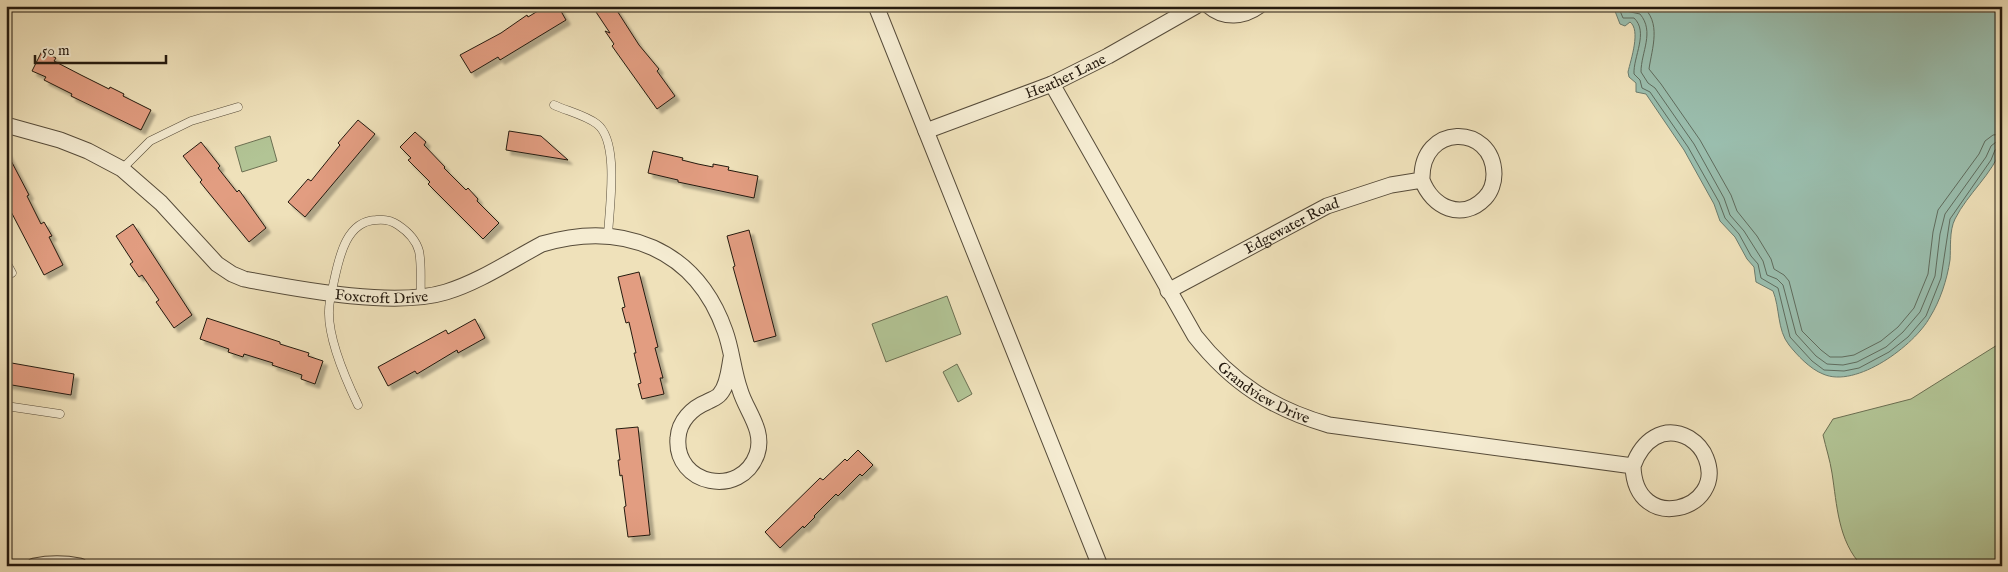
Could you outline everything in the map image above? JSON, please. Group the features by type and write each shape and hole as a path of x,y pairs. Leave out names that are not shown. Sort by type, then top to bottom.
{"street":[{"path":"876,6 1100,566"},
{"name":"Heather Lane","path":"926,131 1052,84 1116,52 1196,6"},
{"path":"1210,6 1227,15 1239,15 1252,11 1259,6"},
{"name":"Grandview Drive","path":"1052,84 1195,336 1225,370 1251,391 1289,412 1329,425 1633,466"},
{"name":"Foxcroft Drive","path":"6,125 60,140 88,151 122,169 154,197 222,269 244,279 332,293 382,297 421,297 446,292 469,283 542,244 583,236 608,236 626,238 654,247 672,257 689,272 714,306 726,332 742,397 756,424 758,449 753,462 744,472 727,481 714,482 701,478 685,465 680,453 679,434 684,421 692,411 722,393 731,358"},
{"path":"1462,136 1483,146 1490,155 1494,165 1493,182 1485,198 1476,205 1465,209 1443,206 1433,200 1426,191 1422,180 1422,168 1425,158 1440,141 1451,137 1462,136"},
{"name":"Edgewater Road","path":"1168,290 1327,206 1392,185 1422,180"},
{"path":"1670,433 1683,435 1694,441 1703,451 1708,463 1709,476 1705,488 1698,498 1689,505 1678,509 1666,509 1654,506 1644,499 1637,489 1633,466 1638,453 1646,443 1657,436 1670,433"},
{"path":"34,566 47,563 67,563 80,566"}],"lane":[{"path":"554,105 598,124 606,137 611,166 608,236"},
{"path":"122,169 150,140 191,121 238,107"},
{"path":"358,405 344,374 330,326 329,310 339,256 348,237 363,223 372,220 389,221 400,226 415,242 420,261 421,297"},
{"path":"6,262 12,273"},
{"path":"6,406 60,414"}],"shaded area":[{"path":"270,136 277,161 242,172 235,147"},
{"path":"947,296 961,334 886,362 872,324"},
{"path":"2002,342 2002,566 1862,566 1854,556 1843,534 1837,510 1831,468 1823,435 1833,419 1911,399"},
{"path":"957,364 972,394 958,402 943,372"}],"water":[{"path":"1613,6 2002,6 2002,147 1998,157 1955,219 1951,234 1949,268 1943,290 1930,317 1912,340 1883,362 1867,370 1852,375 1836,377 1818,372 1796,353 1782,333 1773,291 1756,282 1754,267 1747,259 1735,237 1720,221 1714,204 1684,150 1646,94 1636,92 1636,83 1629,77 1628,72 1635,31 1630,22 1625,26 1620,24"}],"building":[{"path":"546,6 558,6 566,20 500,60 498,57 471,73 460,55 501,33 527,15 528,17"},
{"path":"592,6 614,6 639,45 659,69 657,71 675,96 657,109 612,46 614,44 605,31 610,33"},
{"path":"42,51 56,58 54,61 109,89 110,87 124,94 123,96 151,110 141,130 71,96 72,94 44,80 46,77 32,71"},
{"path":"358,120 375,134 305,217 288,202 308,179 311,181 340,145 338,143"},
{"path":"509,131 541,136 568,160 506,150"},
{"path":"415,132 426,142 424,145 444,168 466,190 468,188 478,199 477,201 499,223 483,239 428,184 430,182 408,160 411,158 400,147"},
{"path":"201,142 220,166 218,168 237,192 239,190 266,228 249,242 200,182 202,180 183,156"},
{"path":"6,151 29,195 27,196 41,224 44,222 52,236 49,237 63,265 44,275 6,202"},
{"path":"653,151 683,158 682,160 698,164 713,167 713,164 729,167 728,170 758,176 754,198 678,182 678,180 648,173"},
{"path":"133,224 192,315 174,328 156,302 159,300 142,275 139,277 130,264 133,262 116,236"},
{"path":"749,230 776,336 754,342 733,267 735,266 727,236"},
{"path":"639,272 658,347 655,348 663,378 660,378 664,394 642,399 638,384 641,383 634,353 636,353 629,322 626,323 622,308 625,307 618,277"},
{"path":"207,318 280,342 280,344 309,353 308,356 323,361 315,384 301,379 302,375 272,365 273,363 244,354 243,357 228,352 229,349 200,339"},
{"path":"475,319 485,338 458,353 457,350 417,374 415,371 388,386 378,367 446,330 448,334"},
{"path":"6,362 74,374 71,395 6,384"},
{"path":"638,427 650,535 628,537 616,429"},
{"path":"858,450 873,465 862,476 860,474 838,496 836,494 804,528 803,526 780,548 765,532 820,478 823,480 845,459 847,461"}]}
